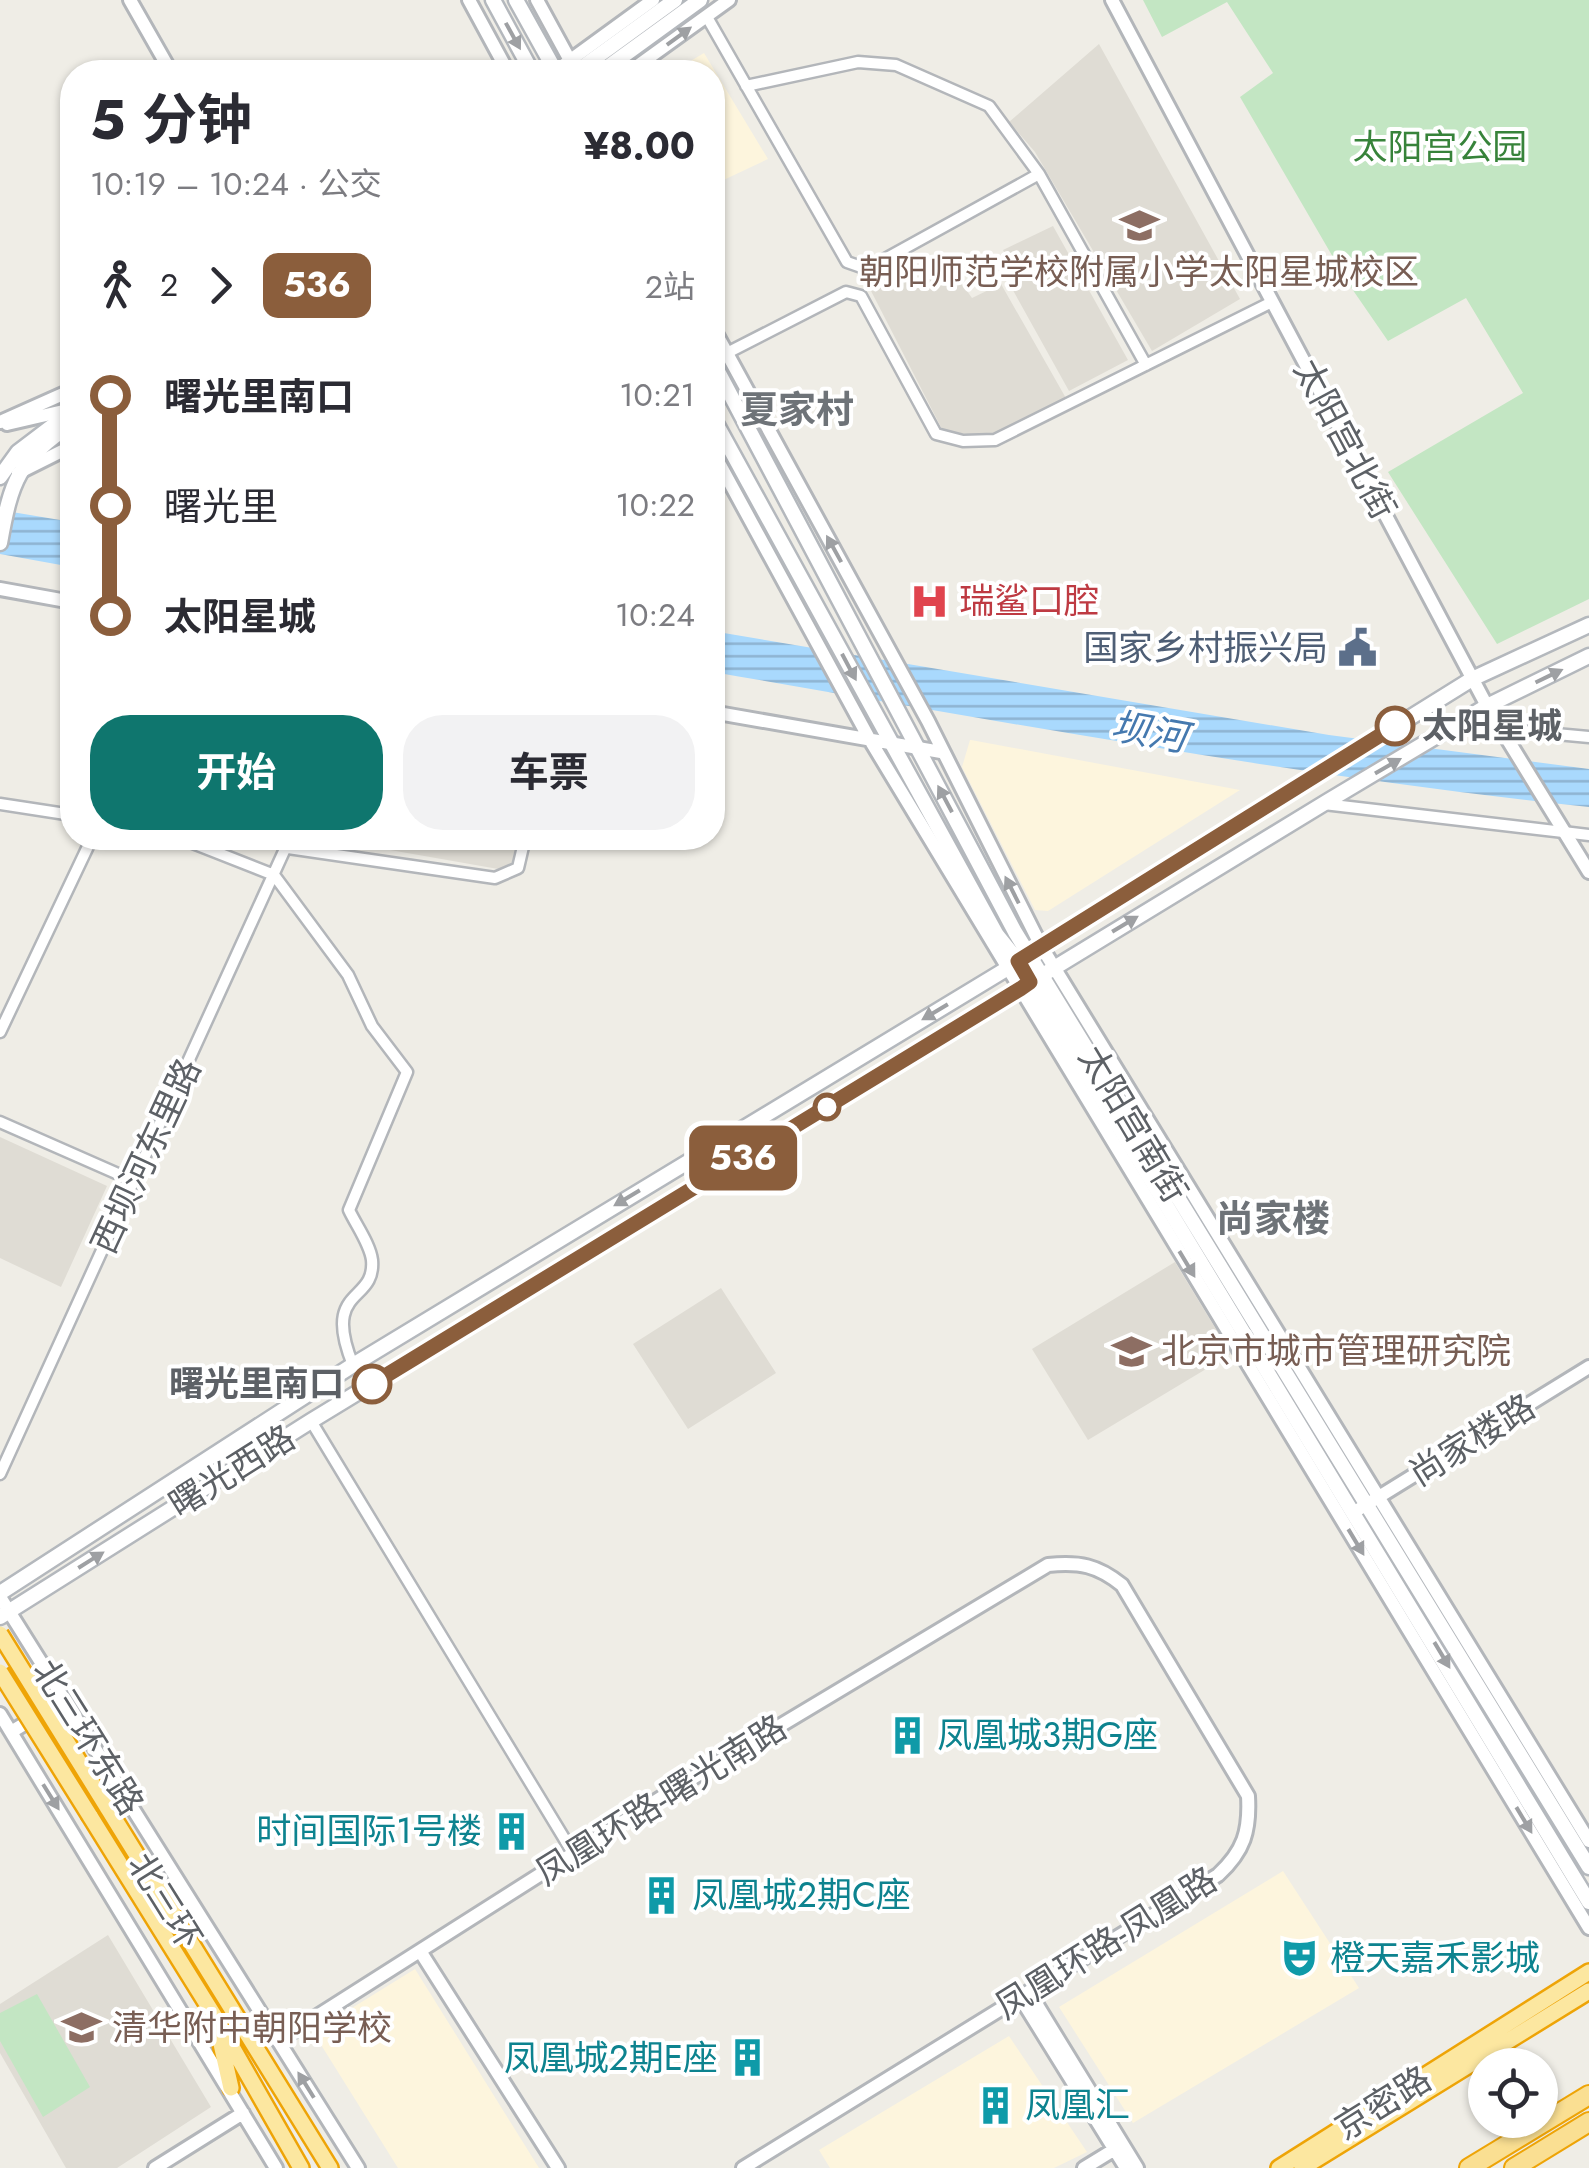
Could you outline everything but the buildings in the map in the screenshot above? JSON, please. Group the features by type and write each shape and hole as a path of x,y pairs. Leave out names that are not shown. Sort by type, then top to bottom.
{"highway":[{"name":"北三环","path":"0,1634 330,2168"},
{"name":"北三环","path":"0,1672 215,2017 301,2168"},
{"name":"京密路","path":"1278,2168 1589,1972"},
{"name":"京密路","path":"1302,2168 1589,1992"},
{"path":"215,2017 230,2088"},
{"path":"1470,2168 1589,2096"},
{"path":"1514,2168 1589,2122"}],"main road":[{"path":"493,0 526,60"},
{"path":"516,0 548,60"},
{"path":"589,60 675,0"},
{"path":"618,60 700,0"},
{"name":"太阳宫南街","path":"725,367 856,633 1024,957 1589,1867"},
{"path":"0,477 18,452 60,419"},
{"path":"0,543 16,474 29,457 60,433"},
{"name":"太阳宫南街","path":"725,440 997,934 1024,957"},
{"path":"1472,679 1589,624"},
{"path":"1487,706 1589,656"},
{"name":"曙光西路","path":"0,1596 353,1365 1472,679"},
{"name":"曙光西路","path":"4,1615 311,1421 1487,706"},
{"name":"太阳宫南街","path":"1367,1505 1589,1902"}],"street":[{"path":"130,0 163,60"},
{"path":"469,0 502,60"},
{"path":"538,0 570,60"},
{"path":"586,60 653,0"},
{"path":"646,60 729,0"},
{"name":"太阳宫北街","path":"1112,0 1472,679 1589,872"},
{"path":"706,17 847,262 866,270 1039,174"},
{"path":"746,86 858,62 896,65 990,106 1039,174 1146,365"},
{"path":"725,354 846,292 861,296 936,434 962,441 995,440 1272,302"},
{"name":"太阳宫南街","path":"725,366 923,713 1024,957"},
{"path":"0,424 60,396"},
{"path":"0,424 60,412"},
{"path":"16,474 60,452"},
{"name":"太阳宫南街","path":"725,474 870,740 1024,957 1589,1928"},
{"path":"0,589 60,600"},
{"path":"725,714 941,752"},
{"path":"1501,730 1589,737"},
{"path":"1325,802 1589,835"},
{"path":"0,804 60,814"},
{"path":"0,1032 86,850"},
{"path":"210,850 274,875 348,975 372,1026 407,1072 349,1210 372,1257 370,1277 347,1303 341,1320 341,1334 353,1365"},
{"name":"西坝河东里路","path":"0,1474 286,850"},
{"path":"330,850 495,878 518,868 522,850"},
{"name":"太阳宫南街","path":"1037,979 1367,1505 1589,1840"},
{"path":"0,1122 134,1181"},
{"name":"尚家楼路","path":"1367,1505 1589,1368"},
{"path":"311,1421 573,1854"},
{"name":"凤凰环路-曙光南路","path":"278,2040 573,1854 1048,1565"},
{"name":"凤凰环路-凤凰路","path":"742,2168 1218,1875 1239,1855 1250,1826 1248,1796 1122,1585 1090,1565 1048,1565"},
{"name":"北三环东路","path":"0,1596 4,1615 64,1700 358,2168"},
{"path":"11,1732 64,1700"},
{"name":"北三环东路","path":"0,1714 276,2168"},
{"path":"420,1951 558,2168"},
{"path":"1024,1995 1129,2166"},
{"path":"154,2168 243,2113"},
{"path":"1084,2168 1117,2148"},
{"path":"768,2153 777,2168"}],"shaded area":[{"name":"朝阳师范学校附属小学太阳星城校区","path":"1099,44 1240,299 1152,351 1035,152 1009,122"},
{"path":"725,88 768,159 725,179"},
{"path":"1053,226 1128,360 1069,391 1000,267 1009,261 1003,250"},
{"path":"908,269 918,283 951,269 972,298 1001,284 1067,400 991,437 943,431 870,289"},
{"path":"970,740 1240,790 1048,911 1035,910 962,767"},
{"path":"390,850 514,850 512,862 504,870"},
{"path":"0,1137 107,1186 61,1287 0,1258"},
{"name":"北京市城市管理研究院","path":"1175,1262 1231,1354 1088,1440 1032,1349"},
{"path":"721,1288 776,1373 688,1429 633,1344"},
{"path":"1283,1871 1359,1988 1133,2123 1059,2007"},
{"name":"清华附中朝阳学校","path":"108,1935 211,2107 117,2168 66,2168 0,2053 0,2004"},
{"path":"415,1969 539,2168 398,2168 313,2032"},
{"path":"1009,2036 1087,2152 1054,2168 830,2168 819,2150"}],"green space":[{"name":"太阳宫公园","path":"1143,0 1589,0 1589,599 1497,644 1388,472 1523,393 1466,298 1388,341 1348,283 1240,97 1273,73 1227,2 1162,37"},
{"path":"37,1994 90,2087 43,2117 0,2041 0,2013"}],"water":[{"path":"0,510 60,520 60,565 0,554"},
{"name":"坝河","path":"725,633 1329,735 1589,769 1589,807 1369,780 725,674"}],"bus line":[{"name":"536","path":"372,1384 1020,989 1030,982 1018,961 1395,726"}],"place":[{"name":"朝阳师范学校附属小学太阳星城校区","path":"1139,225"},
{"name":"瑞鲨口腔","path":"929,601"},
{"name":"国家乡村振兴局","path":"1358,648"},
{"name":"太阳星城","path":"1395,726"},
{"name":"北京市城市管理研究院","path":"1131,1351"},
{"name":"曙光里南口","path":"372,1384"},
{"name":"凤凰城3期G座","path":"907,1735"},
{"name":"时间国际1号楼","path":"512,1831"},
{"name":"凤凰城2期C座","path":"662,1895"},
{"name":"橙天嘉禾影城","path":"1300,1958"},
{"name":"清华附中朝阳学校","path":"82,2028"},
{"name":"凤凰城2期E座","path":"748,2058"},
{"name":"凤凰汇","path":"995,2105"}],"district":[{"name":"夏家村","path":"797,410"},
{"name":"尚家楼","path":"1273,1219"}]}
